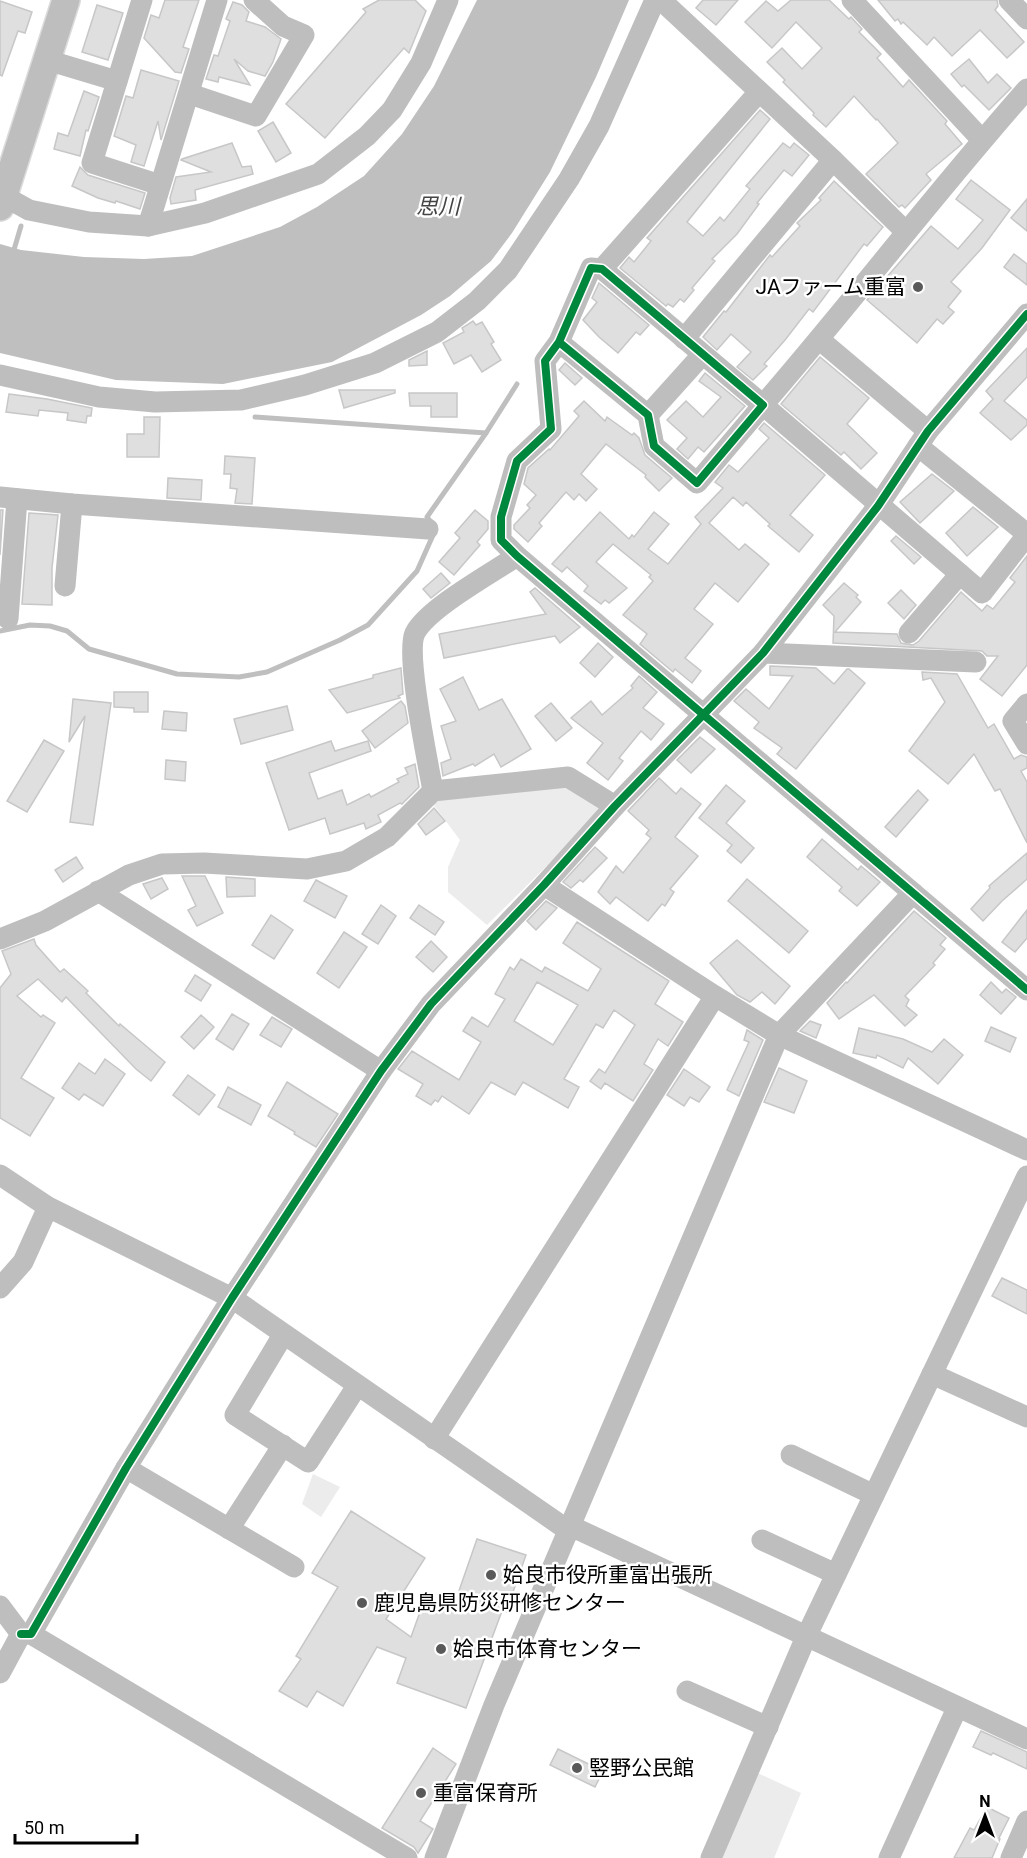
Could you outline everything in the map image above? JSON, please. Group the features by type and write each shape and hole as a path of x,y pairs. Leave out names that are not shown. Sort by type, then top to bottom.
{"main road":[{"path":"1,199 66,0"}],"street":[{"path":"142,0 92,164 160,185"},
{"path":"148,226 217,0"},
{"path":"190,94 256,116 304,35 283,26 254,0"},
{"path":"1,199 29,210 89,222 148,226 205,213 318,174 367,136 392,110 421,63 448,0"},
{"path":"0,375 99,397 155,402 242,400 305,385 375,363 438,332 477,301 508,270 569,179 599,126 655,0"},
{"path":"661,0 906,231"},
{"path":"852,0 982,140"},
{"path":"1009,0 1027,19"},
{"path":"47,60 117,81"},
{"path":"559,342 648,415 654,446 697,483 820,340 906,231 1027,89"},
{"path":"602,269 759,92"},
{"path":"684,339 833,160"},
{"path":"820,340 1027,535 982,593 602,269 591,268 559,342 545,361 551,429 516,460 501,517 501,540 1027,990"},
{"path":"0,1673 232,1298 381,1071 431,1004 763,653 879,506 923,438 1027,314"},
{"path":"648,415 702,355"},
{"path":"8,620 8,498 428,529"},
{"path":"65,586 72,504"},
{"path":"433,791 412,666 415,634 433,612 517,556"},
{"path":"909,633 960,574"},
{"path":"763,653 976,662"},
{"path":"1027,704 1013,721 1027,744"},
{"path":"0,939 45,921 129,875 162,864 204,863 307,869 346,861 387,837 433,791 568,777 615,807"},
{"path":"544,885 779,1035 1027,1150"},
{"path":"98,891 381,1071"},
{"path":"435,1858 494,1705 779,1035 913,893"},
{"path":"434,1439 715,996"},
{"path":"0,1175 48,1207 232,1298 569,1531 577,1529 1027,1739"},
{"path":"711,1858 806,1636 1027,1176"},
{"path":"0,1288 23,1262 48,1207"},
{"path":"283,1335 235,1414 308,1462 357,1386"},
{"path":"932,1374 1027,1417"},
{"path":"229,1529 283,1445"},
{"path":"791,1455 874,1495"},
{"path":"126,1468 294,1567"},
{"path":"762,1540 836,1574"},
{"path":"0,1606 26,1634 407,1858"},
{"path":"687,1691 768,1727"},
{"path":"889,1858 957,1708"},
{"path":"1011,1858 1027,1821"}],"shaded area":[{"path":"567,785 605,808 487,925 448,892 448,867 460,840 433,804 444,798"},
{"path":"313,1474 340,1487 321,1517 302,1504"},
{"path":"751,1770 801,1793 774,1858 716,1858"}],"water":[{"name":"思川","path":"477,0 629,0 596,77 550,172 512,233 491,261 450,296 421,315 332,362 223,384 116,380 0,353 0,244 21,250 84,257 144,259 192,256 280,227 317,207 364,176 402,134 434,86"}],"building":[{"path":"165,0 199,0 183,47 189,49 181,73 175,72 144,38 151,15 159,18"},
{"path":"379,0 415,0 426,11 409,53 404,48 325,138 286,104 366,12 363,9"},
{"path":"703,0 738,0 716,25 696,8"},
{"path":"791,0 829,0 849,19 851,17 862,29 859,32 881,54 877,58 903,87 909,80 947,121 945,124 962,144 926,174 931,180 905,208 902,205 899,207 866,174 898,143 877,119 854,96 826,127 767,62 782,48 802,69 822,48 796,22 772,48 745,22 766,1 778,11"},
{"path":"878,0 997,0 998,6 995,10 1024,42 1007,58 980,30 952,56 934,37 927,45 903,22 901,24 898,19 895,21"},
{"path":"0,1 32,12 25,33 18,31 2,76 0,75"},
{"path":"233,2 242,5 249,12 246,21 265,27 281,39 265,76 248,71 234,59 250,85 219,77 218,82 206,79 214,55 218,56 230,21 226,19"},
{"path":"97,5 123,13 108,60 82,52"},
{"path":"969,59 988,83 997,74 1011,88 989,110 964,85 962,87 951,74"},
{"path":"141,70 179,81 161,140 158,121 144,166 131,162 136,145 114,136 126,96 133,98"},
{"path":"84,91 99,97 88,131 86,130 80,156 54,149 58,133 68,136"},
{"path":"760,110 770,119 687,222 703,236 720,217 724,221 750,189 746,186 783,143 790,148 794,143 809,155 792,176 784,170 757,203 759,204 737,234 712,259 715,261 692,288 694,290 684,302 680,299 673,307 668,304 666,306 620,268 629,257 634,262 651,241 647,238"},
{"path":"273,122 291,153 276,162 258,131"},
{"path":"232,143 242,167 251,166 253,174 195,190 196,200 171,204 170,198 176,177 211,172 182,159"},
{"path":"80,167 88,175 145,193 140,209 98,198 72,186"},
{"name":"JAファーム重富","path":"971,180 1010,210 982,248 951,282 961,291 948,307 954,312 943,324 937,319 917,343 867,300 931,226 958,249 983,220 956,199"},
{"path":"834,181 883,227 867,246 864,244 813,312 809,309 764,364 767,366 753,380 737,367 751,352 731,334 717,350 703,337 724,311 726,312 770,255 772,257 800,226 797,223 821,200 819,198"},
{"path":"1027,199 1027,231 1011,218"},
{"path":"1014,254 1027,264 1027,285 1004,267"},
{"path":"599,283 649,325 640,335 636,332 618,353 583,320 597,302 592,298"},
{"path":"473,321 476,325 482,322 501,360 482,372 471,355 454,364 443,343 464,332 462,328"},
{"path":"1027,348 1027,377 1004,401 1027,420 1027,425 1011,440 980,413 993,399 986,391"},
{"path":"427,351 427,365 409,366 409,360"},
{"path":"820,357 869,398 847,424 877,453 861,469 844,452 841,455 781,404"},
{"path":"565,363 582,378 575,385 559,370"},
{"path":"705,373 745,406 704,452 698,447 688,459 677,449 687,438 667,420 686,401 703,417 721,397 699,381"},
{"path":"339,390 395,390 395,393 344,408"},
{"path":"409,393 457,393 457,417 431,417 431,406 410,406"},
{"path":"9,394 92,408 91,416 87,416 86,423 67,420 68,413 39,410 38,416 6,412"},
{"path":"584,401 605,421 607,417 632,435 634,433 639,438 645,455 672,478 659,491 645,477 646,475 606,444 581,474 597,489 586,501 579,494 574,500 566,492 539,523 542,526 528,542 514,529 514,525 530,508 527,505 536,495 524,484 528,468 550,450 579,416 574,411"},
{"path":"144,417 160,417 159,457 127,457 127,434 144,434"},
{"path":"764,423 825,475 790,515 813,535 799,552 768,526 770,524 746,502 743,506 733,497 709,523 739,550 745,544 769,564 738,602 715,583 694,609 713,624 685,658 701,671 692,683 675,669 673,672 640,644 647,634 623,615 653,581 649,577 651,575 613,544 596,562 627,588 609,603 605,600 601,604 584,591 588,586 567,567 562,572 552,564 600,512 629,539 632,535 634,537 654,512 669,524 648,549 668,564 701,524 695,517 723,488 715,482 729,465 738,472 769,438 759,429"},
{"path":"225,456 255,458 252,504 235,503 237,489 230,488 231,474 224,474"},
{"path":"932,474 954,491 920,523 900,502"},
{"path":"168,478 202,480 201,500 167,498"},
{"path":"973,507 998,527 967,556 946,533"},
{"path":"0,510 3,510 0,555"},
{"path":"475,510 488,521 488,529 477,542 480,545 454,575 439,562 460,538 455,533"},
{"path":"29,513 58,515 52,568 52,605 22,604"},
{"path":"896,536 921,557 914,564 891,541"},
{"path":"1027,556 1027,665 1002,696 980,679 998,656 987,656 982,651 833,643 834,616 823,605 844,583 858,595 856,597 861,602 835,632 897,634 901,643 913,645 961,592 982,611 987,605 993,609 1015,582 1010,578"},
{"path":"441,573 450,583 431,598 423,589"},
{"path":"535,588 580,627 560,643 555,636 444,658 439,634 546,614 530,592"},
{"path":"901,590 916,605 904,619 888,603"},
{"path":"598,643 613,657 595,677 580,663"},
{"path":"770,666 816,668 834,684 849,669 865,683 796,769 777,754 782,748 754,728 759,722 734,701 746,689 769,709 793,676 770,675"},
{"path":"401,668 403,694 398,696 400,698 347,713 329,690 373,678 373,675"},
{"path":"922,672 957,674 988,728 994,724 1014,759 1021,755 1027,757 1027,768 1021,771 1027,782 1027,843 1000,789 995,791 974,754 948,784 909,751 945,702 931,678 923,680"},
{"path":"639,676 657,692 643,708 664,724 651,740 641,731 619,758 623,761 608,780 587,763 603,743 571,718 591,701 602,715 633,688 631,686"},
{"path":"463,677 479,710 502,699 531,749 501,767 494,754 475,766 473,764 443,776 441,763 451,759 441,726 456,721 440,689"},
{"path":"114,692 148,692 148,712 134,712 134,708 114,707"},
{"path":"73,699 111,703 93,825 70,822 85,716 69,742"},
{"path":"401,701 405,706 408,723 375,748 362,731"},
{"path":"551,703 572,728 556,741 535,716"},
{"path":"287,706 293,730 241,744 234,719"},
{"path":"164,711 187,713 186,731 162,729"},
{"path":"700,737 715,749 691,773 677,760"},
{"path":"44,740 64,751 27,812 7,801"},
{"path":"331,741 335,751 368,741 371,751 309,773 318,799 342,790 347,805 369,794 371,797 399,782 397,779 408,774 405,768 415,764 419,787 402,804 378,815 381,822 366,829 364,823 330,834 325,818 289,830 266,763"},
{"path":"166,760 186,762 185,781 165,779"},
{"path":"659,778 676,794 681,788 701,804 675,837 698,856 670,889 674,892 665,906 662,904 648,921 616,897 610,904 598,892 616,866 623,873 651,838 646,834 649,830 628,811"},
{"path":"726,785 745,801 726,823 754,848 741,863 727,851 732,845 699,818"},
{"path":"918,790 928,800 896,837 885,827"},
{"path":"434,808 445,821 426,835 418,824"},
{"path":"822,839 858,870 861,866 880,882 857,906 839,891 842,887 807,857"},
{"path":"595,847 607,858 583,882 580,880 571,888 563,882"},
{"path":"1027,853 1027,879 983,921 971,909 990,888 989,886"},
{"path":"76,857 83,868 63,882 55,870"},
{"path":"182,876 205,876 223,913 197,926 188,910 196,906"},
{"path":"226,877 255,879 255,896 227,897"},
{"path":"162,878 168,889 151,899 143,884"},
{"path":"747,879 808,931 789,953 728,901"},
{"path":"316,880 347,896 335,918 304,901"},
{"path":"546,901 557,908 536,930 527,921"},
{"path":"381,905 396,916 378,944 362,934"},
{"path":"419,905 444,922 435,935 410,918"},
{"path":"1027,910 1027,938 1015,952 1002,942"},
{"path":"914,911 946,938 940,945 945,949 933,963 935,965 905,996 909,1000 906,1006 917,1015 905,1026 874,995 839,1019 827,1003"},
{"path":"271,915 293,930 274,959 252,945"},
{"path":"577,922 669,981 655,1004 683,1022 668,1046 658,1039 644,1064 653,1070 633,1101 605,1083 601,1089 590,1081 599,1069 605,1073 635,1025 614,1010 603,1028 596,1024 564,1079 579,1087 568,1108 523,1082 515,1095 491,1082 469,1114 442,1096 438,1102 435,1100 431,1105 416,1096 423,1084 398,1069 412,1051 459,1080 481,1042 463,1031 472,1017 488,1027 505,999 495,994 510,967 514,970 521,959 542,972 545,967 588,991 601,969 563,943","holes":["537,982 578,1005 553,1045 514,1021"]},
{"path":"344,932 367,947 339,988 317,973"},
{"path":"34,939 36,945 60,972 64,969 88,991 86,993 119,1026 120,1024 165,1062 151,1081 136,1069 66,997 62,1002 38,979 17,996 41,1017 43,1015 55,1023 21,1078 54,1098 30,1136 0,1118 0,988 11,974 2,951"},
{"path":"737,940 790,986 775,1004 762,992 750,1002 737,995 710,963"},
{"path":"431,941 447,957 433,972 416,957"},
{"path":"195,975 211,985 201,1001 185,991"},
{"path":"991,982 1002,993 1006,989 1016,997 1001,1014 980,995"},
{"path":"232,1014 249,1024 233,1050 216,1039"},
{"path":"201,1015 214,1027 194,1049 181,1037"},
{"path":"272,1017 292,1029 281,1047 260,1035"},
{"path":"810,1021 821,1025 816,1038 800,1031"},
{"path":"991,1027 1016,1038 1010,1052 985,1041"},
{"path":"859,1028 903,1039 932,1052 944,1039 963,1055 938,1084 908,1058 903,1068 877,1055 876,1058 853,1053"},
{"path":"747,1030 763,1040 739,1096 727,1090 749,1042 744,1040"},
{"path":"105,1059 125,1074 103,1106 84,1094 79,1100 62,1088 79,1063 95,1074"},
{"path":"779,1068 807,1081 794,1113 764,1102"},
{"path":"684,1069 710,1087 699,1102 690,1097 684,1106 667,1095"},
{"path":"188,1075 215,1095 199,1115 173,1095"},
{"path":"287,1082 338,1114 316,1147 268,1116"},
{"path":"228,1087 261,1105 251,1125 218,1107"},
{"path":"1002,1278 1027,1290 1027,1314 992,1296"},
{"path":"351,1511 425,1558 386,1619 411,1637 425,1598 453,1608 477,1539 526,1555 506,1612 502,1611 466,1708 397,1683 406,1658 377,1647 343,1706 317,1691 307,1707 279,1691 301,1659 296,1656 338,1587 312,1573"},
{"path":"981,1731 1027,1752 1027,1769 993,1753 991,1755 973,1747"},
{"name":"重富保育所","path":"433,1748 456,1764 420,1821 433,1829 418,1853 414,1847 382,1828"},
{"name":"竪野公民館","path":"558,1749 603,1771 595,1787 550,1765"},
{"path":"987,1807 1009,1818 992,1858 954,1858 970,1828 974,1830"}],"waterway":[{"path":"13,253 21,226"},
{"path":"486,433 517,384"},
{"path":"255,417 486,433 427,517 431,522"},
{"path":"0,631 30,625 50,626 67,631 89,649 177,674 239,677 267,672 368,625 417,571 434,533"}],"cycle path":[{"path":"559,342 648,415 654,446 697,483 763,405 602,269 591,268 559,342 545,361 551,429 517,461 501,517 501,540 1027,990"},
{"path":"21,1634 31,1634 126,1468 232,1298 381,1071 431,1004 615,806 763,653 878,506 928,431 1027,314"}],"place":[{"name":"JAファーム重富","path":"918,287"},
{"name":"姶良市役所重富出張所","path":"491,1575"},
{"name":"鹿児島県防災研修センター","path":"362,1603"},
{"name":"姶良市体育センター","path":"441,1649"},
{"name":"竪野公民館","path":"577,1768"},
{"name":"重富保育所","path":"421,1793"}]}
